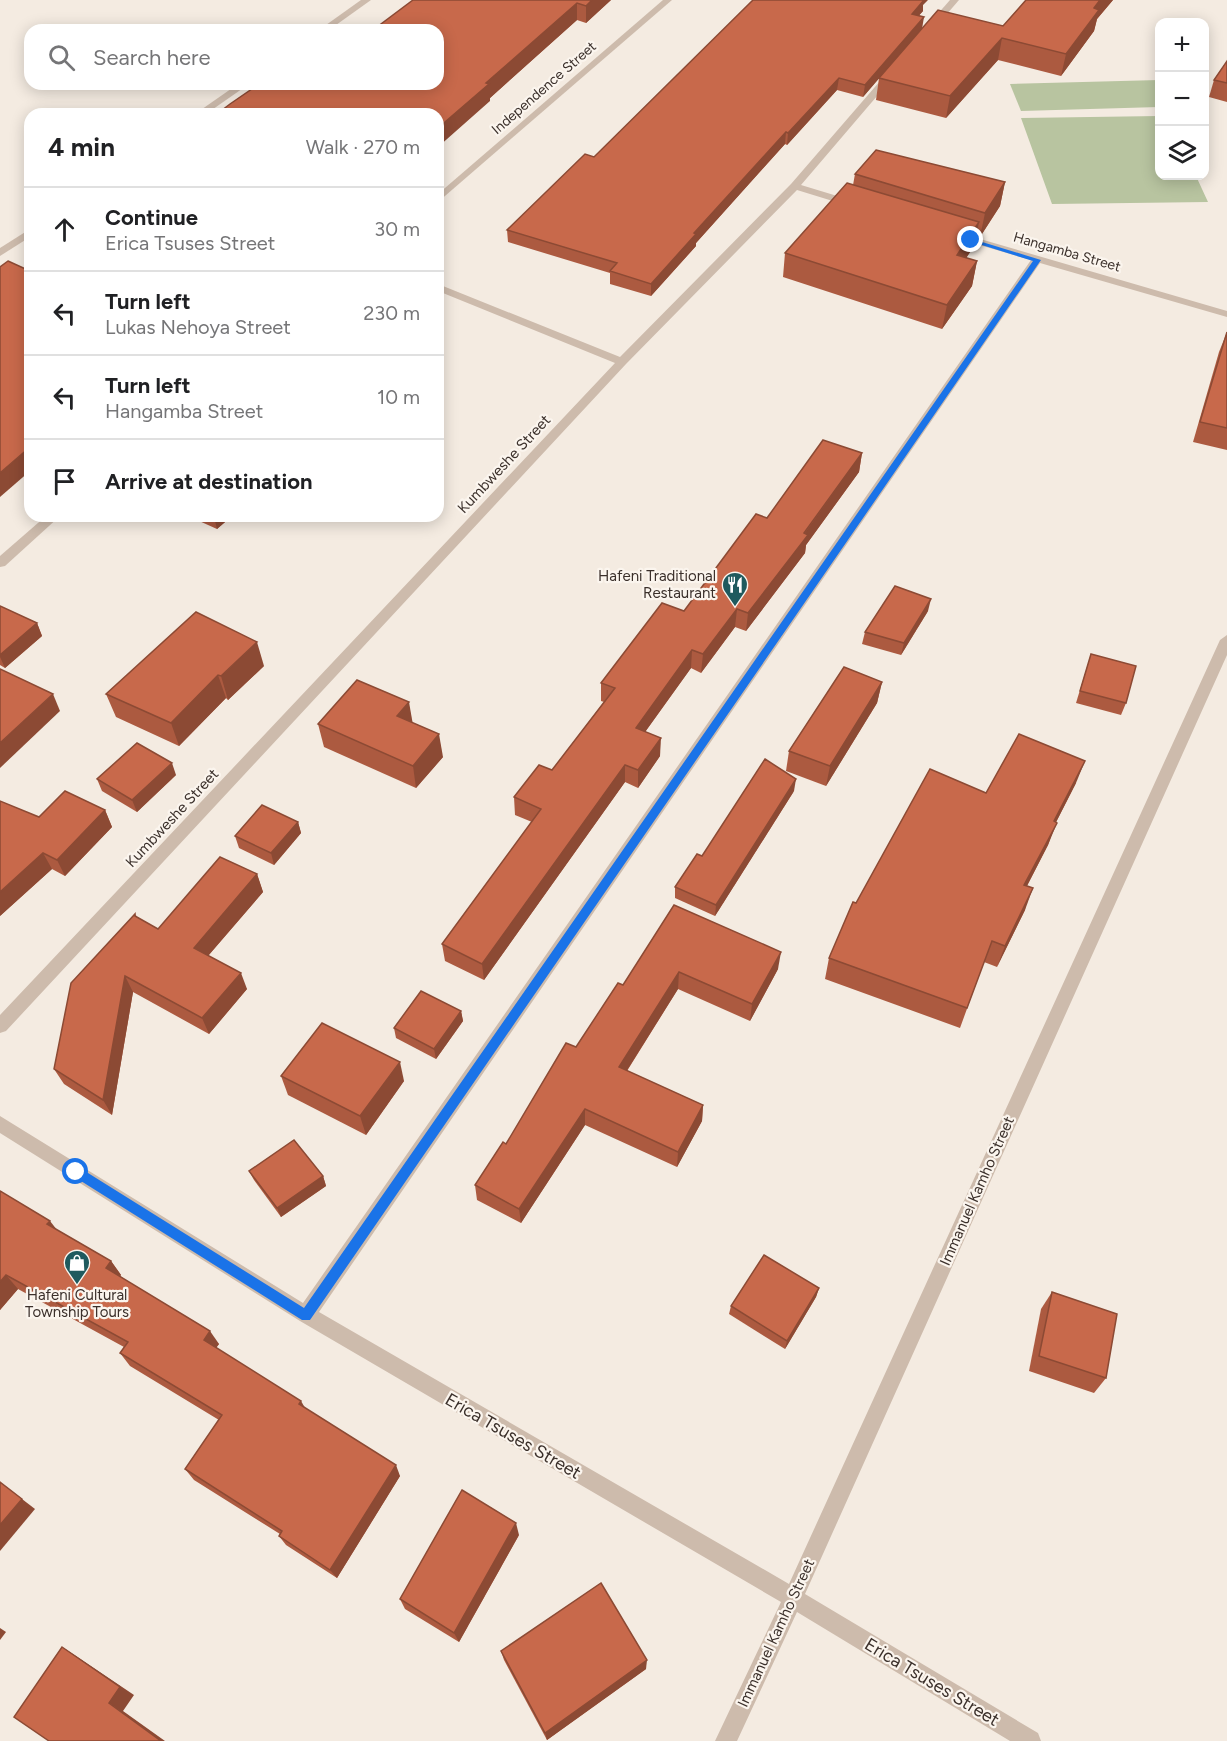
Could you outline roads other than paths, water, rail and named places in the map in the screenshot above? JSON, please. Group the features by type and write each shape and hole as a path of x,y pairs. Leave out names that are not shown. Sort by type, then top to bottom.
{"street":[{"path":"332,24 367,0"},
{"name":"Independence Street","path":"444,194 668,0"},
{"path":"924,35 955,0"},
{"name":"Kumbweshe Street","path":"0,1026 622,362 795,186 902,62"},
{"path":"209,108 235,90"},
{"path":"795,186 861,206"},
{"name":"Hangamba Street","path":"949,233 1227,314"},
{"path":"0,253 24,236"},
{"path":"306,1316 1037,260"},
{"path":"444,289 622,362"},
{"path":"0,563 47,522"},
{"name":"Immanuel Kamho Street","path":"726,1741 1227,640"},
{"name":"Erica Tsuses Street","path":"0,1124 306,1316 793,1598 1030,1741"}],"place":[{"name":"Hafeni Traditional Restaurant","path":"735,608"},
{"name":"Hafeni Cultural Township Tours","path":"77,1286"}]}
